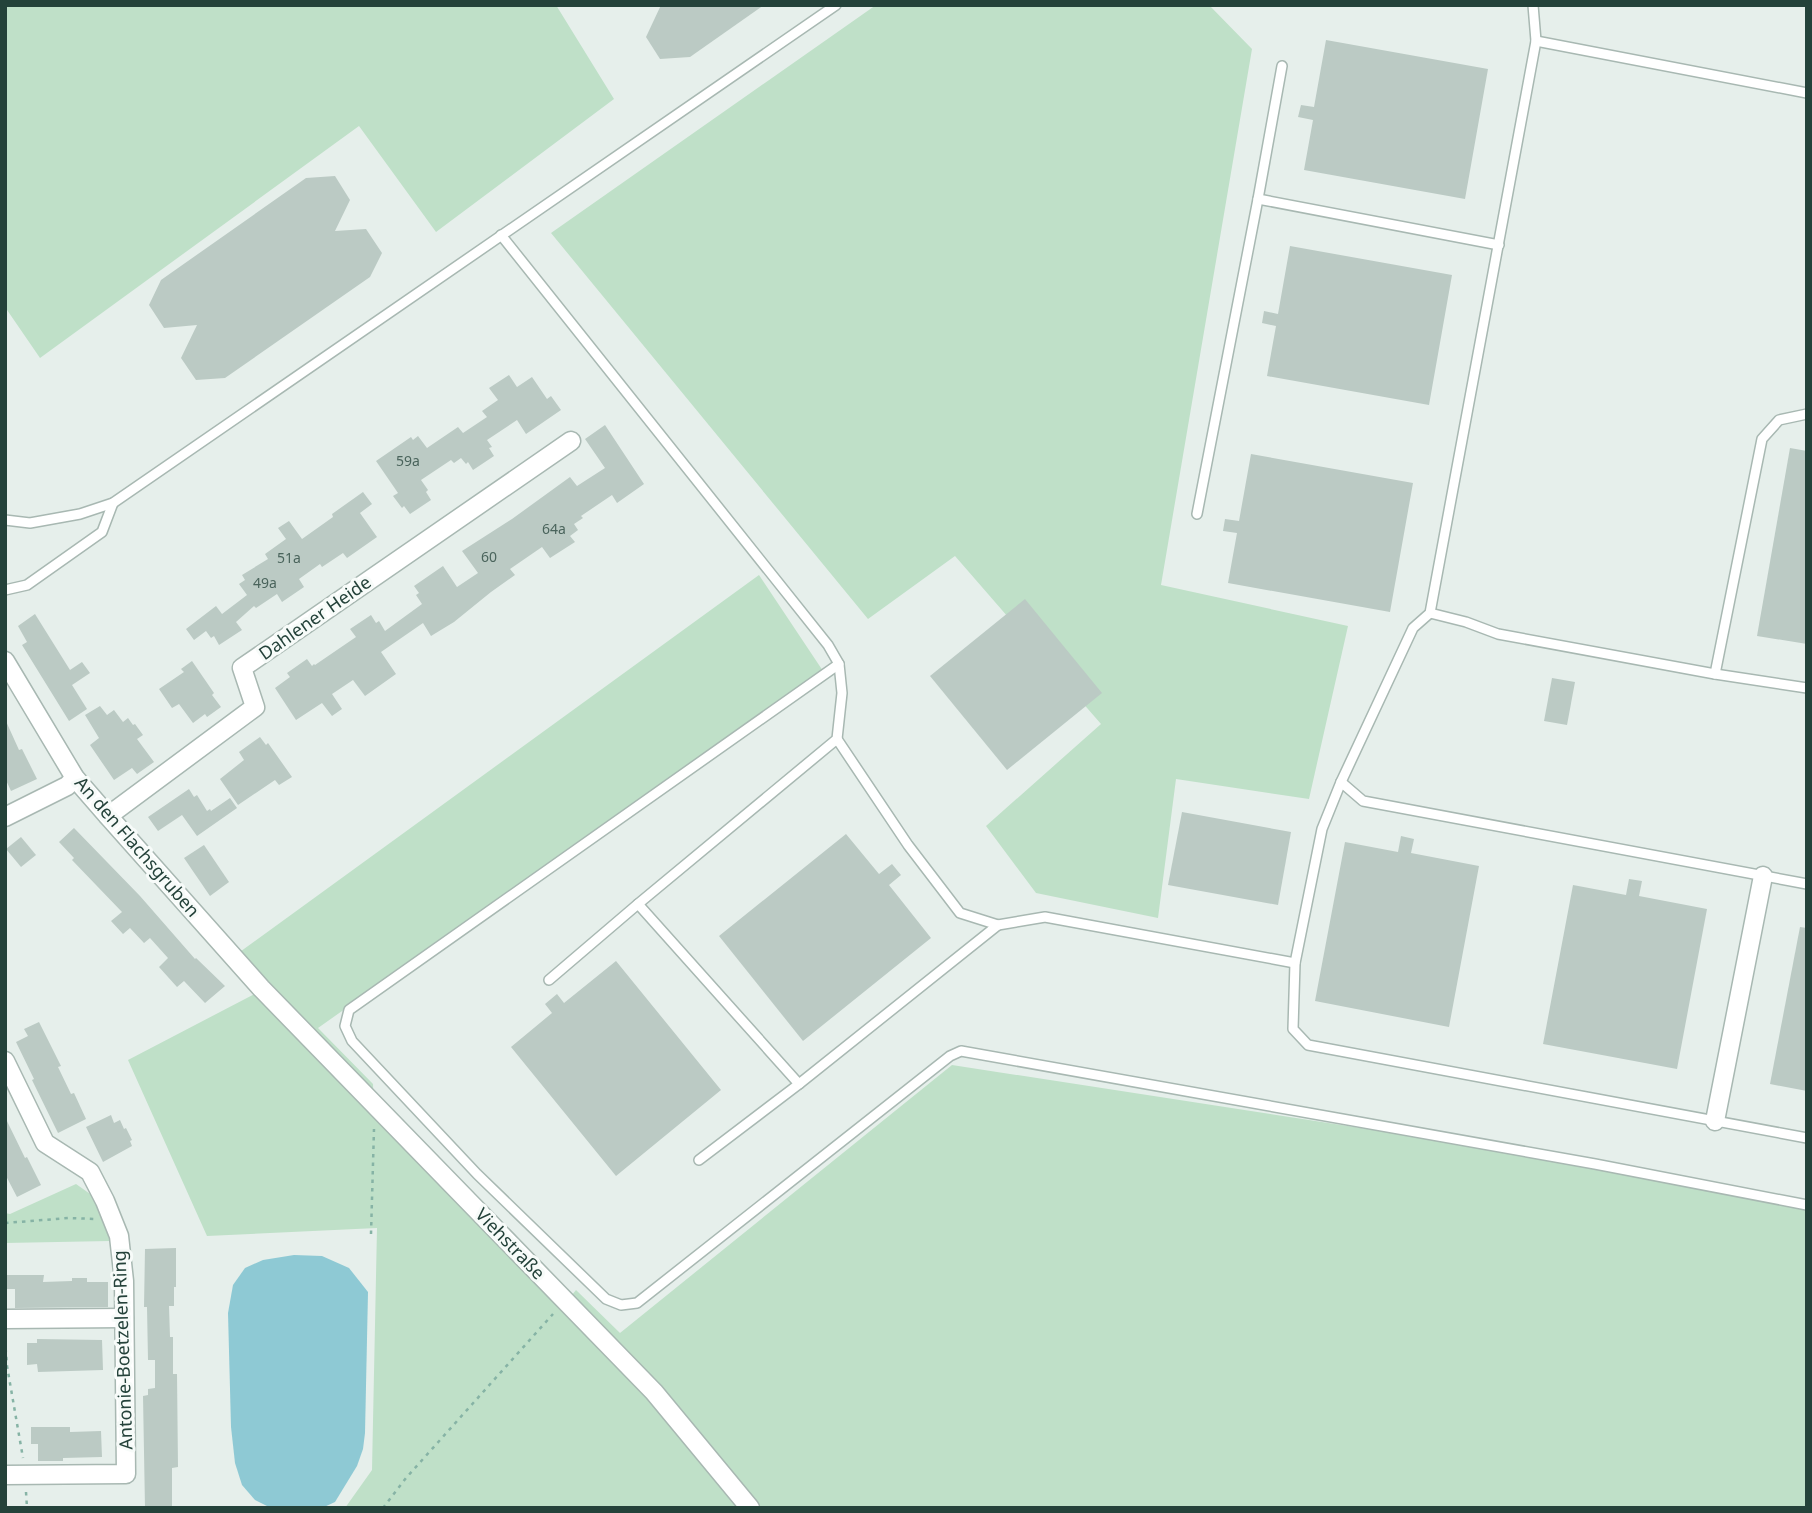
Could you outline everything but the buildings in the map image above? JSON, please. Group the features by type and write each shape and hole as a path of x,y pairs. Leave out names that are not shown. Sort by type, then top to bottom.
{"street":[{"name":"Dahlener Heide","path":"108,816 255,707 243,668 571,441"},
{"name":"An den Flachsgruben","path":"5,662 75,778 261,988"},
{"path":"5,817 67,786 75,778"},
{"path":"1715,1121 1763,876"},
{"name":"Viehstraße","path":"261,988 654,1392 750,1508"},
{"name":"Antonie-Boetzelen-Ring","path":"5,1062 45,1143 90,1172 119,1236 124,1281 126,1474 5,1475"},
{"path":"5,1319 124,1318"}],"lane":[{"path":"5,520 30,523 80,514 113,503 836,5"},
{"path":"1533,5 1536,41 1430,613 1413,628 1322,829 1295,963 1293,1030 1308,1045 1807,1138"},
{"path":"1536,41 1807,93"},
{"path":"1197,514 1282,66"},
{"path":"1258,199 1499,245"},
{"path":"500,235 828,645 839,664 842,693 837,739 908,845 960,912 998,925 1045,918 1295,963"},
{"path":"1715,674 1762,439 1779,420 1807,414"},
{"path":"5,590 27,585 102,532 113,503"},
{"path":"1430,613 1498,634 1807,688"},
{"path":"839,664 349,1010 345,1026 352,1041 477,1174 606,1299 621,1305 637,1303 950,1056 961,1051 1595,1164 1807,1205"},
{"path":"549,980 837,739"},
{"path":"1341,782 1363,801 1807,884"},
{"path":"638,904 799,1084"},
{"path":"699,1160 998,925"}],"path":[{"path":"371,1234 374,1126"},
{"path":"5,1223 69,1218 112,1219"},
{"path":"383,1508 406,1478 565,1301"},
{"path":"5,1340 25,1468"},
{"path":"26,1481 27,1508"}],"green space":[{"path":"5,5 556,5 614,99 436,232 359,126 40,358 5,307"},
{"path":"876,5 1209,5 1252,49 1161,585 1348,626 1309,799 1176,779 1158,918 1036,893 986,826 1101,724 955,556 868,619 551,233"},
{"path":"759,575 823,671 318,1028 373,1084 374,1112 564,1305 576,1290 620,1333 952,1065 1595,1164 1807,1209 1807,1508 345,1508 372,1470 377,1228 207,1236 128,1060 266,988 237,954"},
{"path":"76,1184 93,1196 110,1241 5,1243 5,1213 10,1214"}],"water":[{"path":"294,1255 322,1256 349,1268 368,1292 363,1449 357,1466 335,1502 322,1508 271,1508 255,1500 242,1485 235,1463 231,1427 228,1313 233,1285 245,1268 263,1260"}]}
